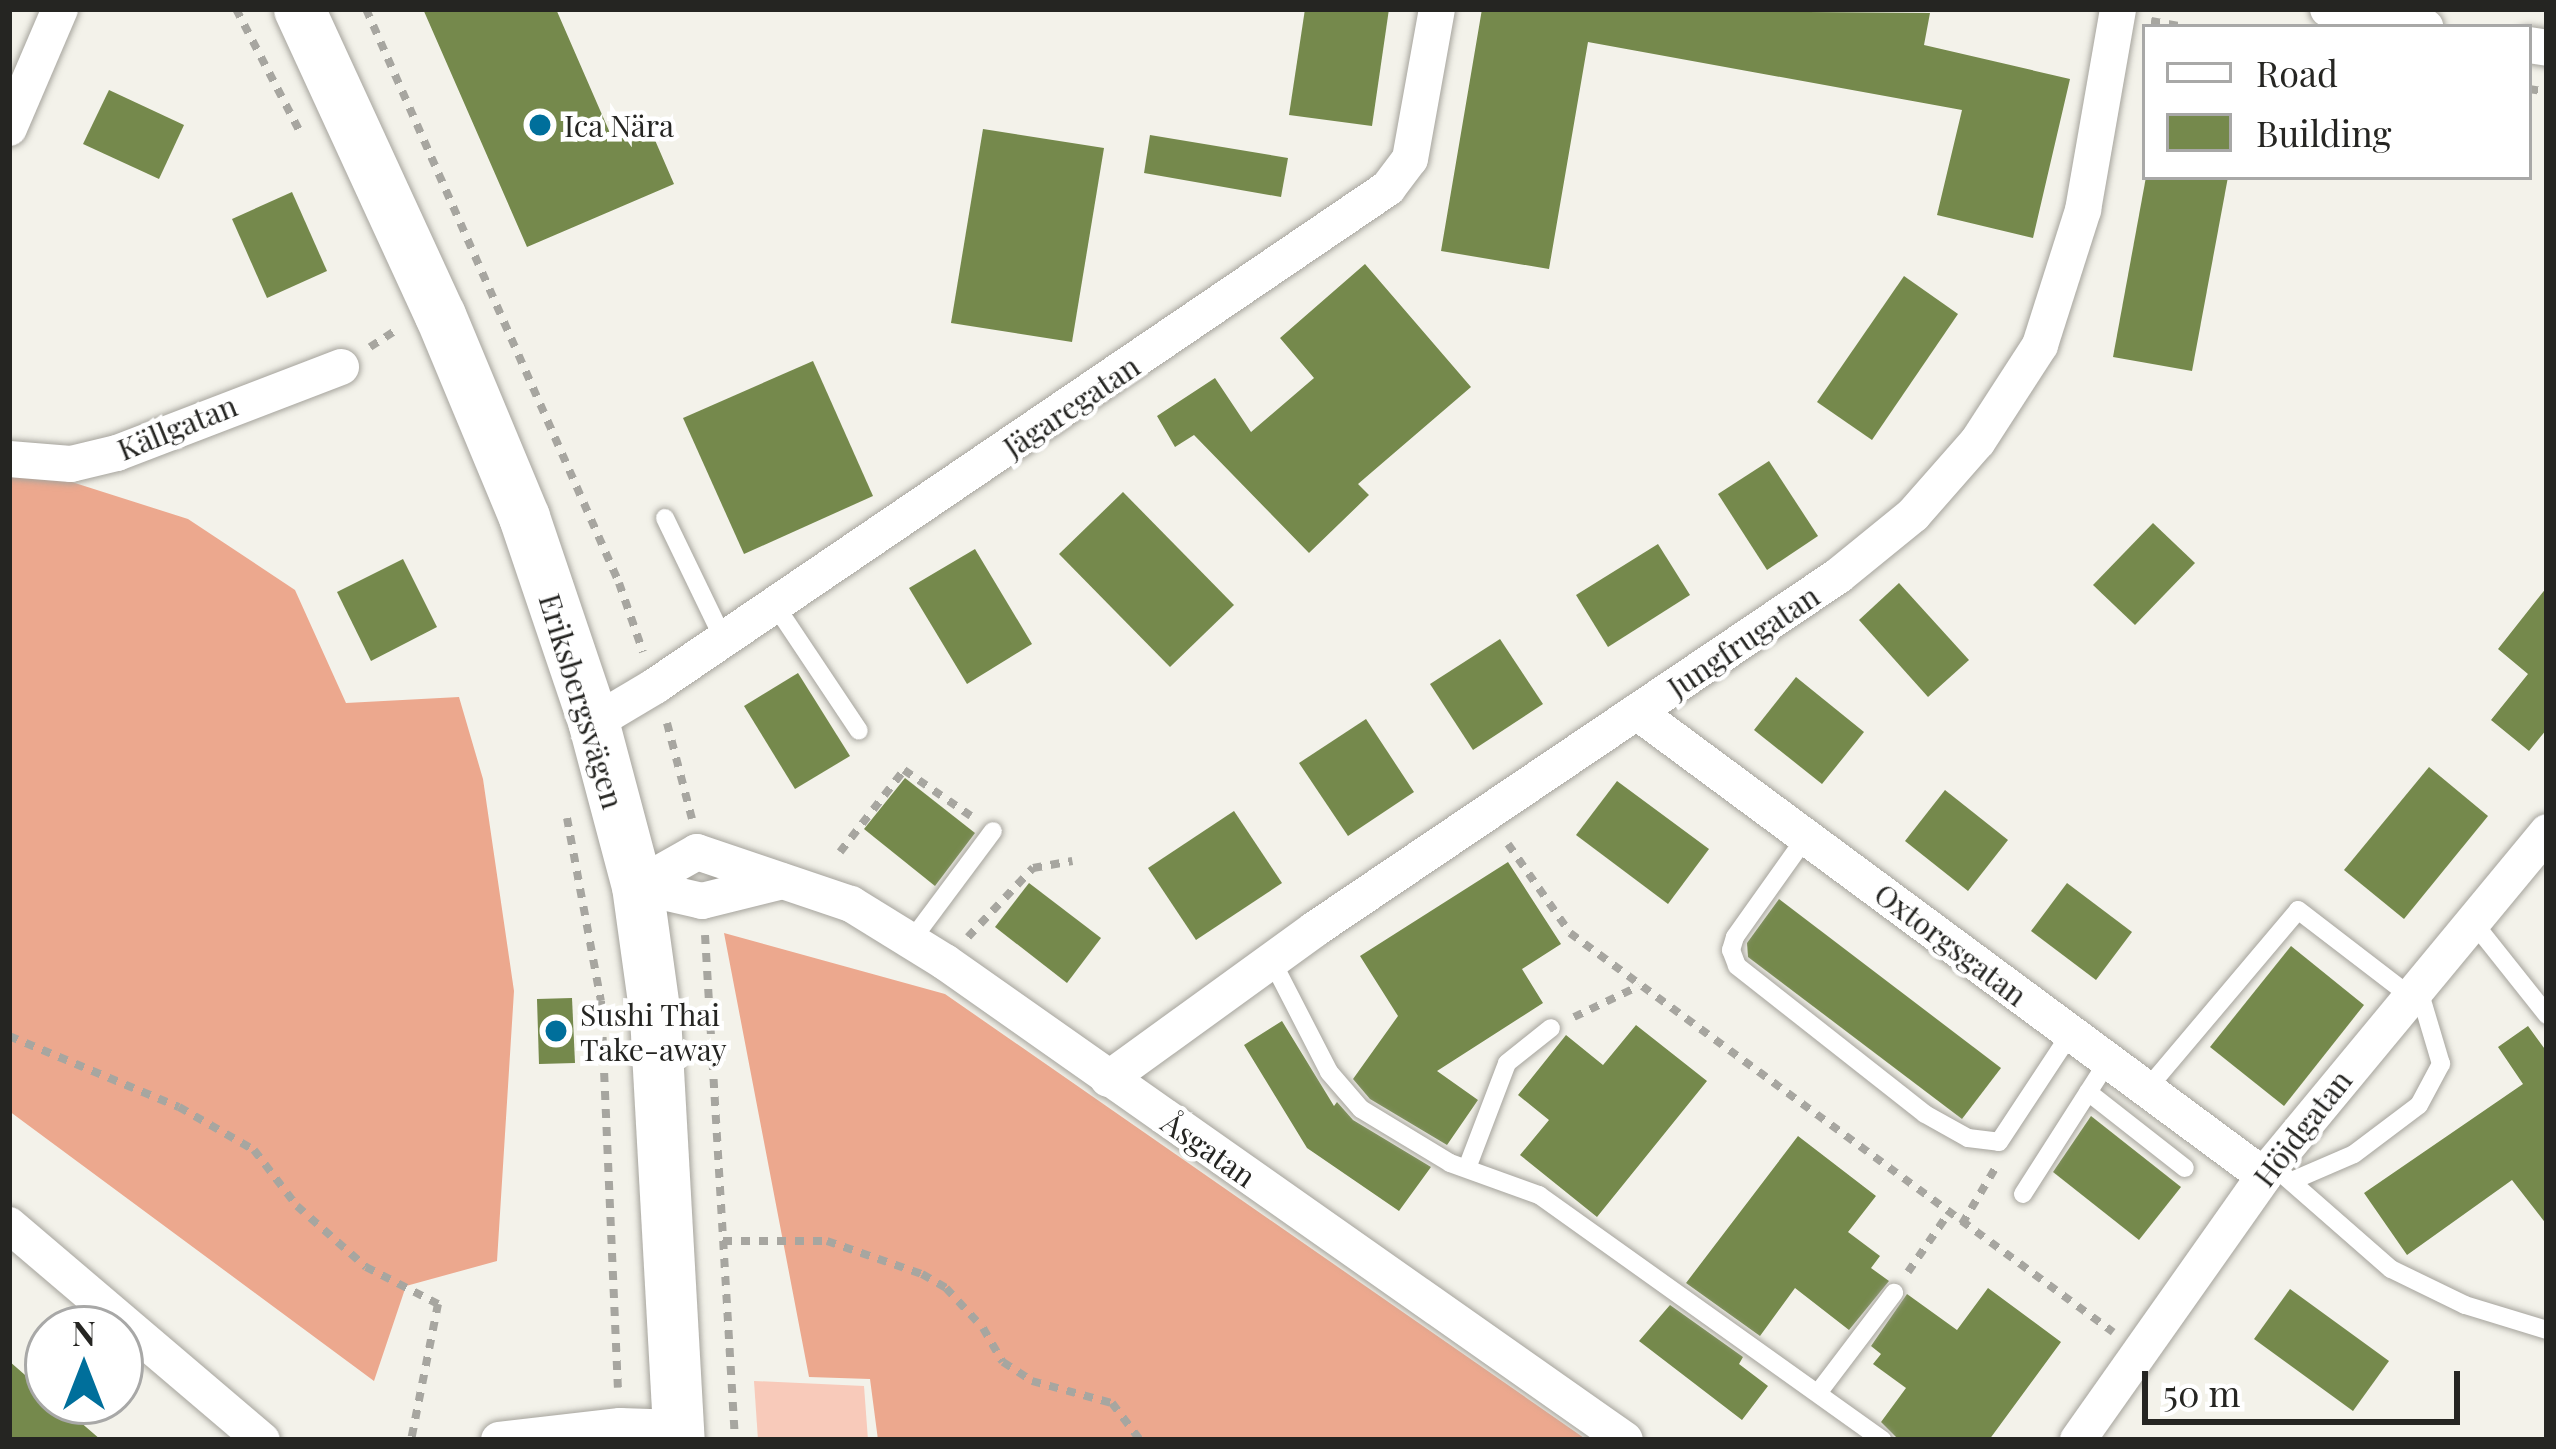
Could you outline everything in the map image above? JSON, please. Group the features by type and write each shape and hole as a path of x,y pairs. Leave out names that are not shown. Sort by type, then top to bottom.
{"main road":[{"name":"Eriksbergsvägen","path":"299,9 449,335 524,517 593,723 637,886 655,1016 679,1434"}],"street":[{"path":"9,128 60,9"},
{"name":"Jägaregatan","path":"593,723 724,640 1388,188 1410,159 1436,9"},
{"name":"Jungfrugatan","path":"1108,1079 1271,958 1838,576 1912,515 1978,440 2040,345 2063,286 2083,210 2118,9"},
{"path":"2328,9 2409,24"},
{"name":"Källgatan","path":"9,459 70,464 117,453 228,406 341,367"},
{"name":"Oxtorgsgatan","path":"1637,712 2108,1061 2276,1174"},
{"name":"Höjdgatan","path":"2078,1440 2414,991 2547,832"},
{"name":"Åsgatan","path":"637,886 702,901 782,881 851,904 911,941 1625,1440"},
{"path":"9,1225 262,1440"},
{"path":"499,1440 620,1426 679,1434"}],"lane":[{"path":"665,518 724,640"},
{"path":"775,605 859,731"},
{"path":"911,941 993,831"},
{"path":"1806,837 1736,937 1731,950 1736,966 1925,1114 1968,1138 1999,1142 2071,1033"},
{"path":"2147,1089 2298,910 2414,991 2441,1064 2419,1105 2354,1154 2276,1174"},
{"path":"2473,922 2547,1015"},
{"path":"1271,958 1329,1072 1360,1109 1467,1168 1539,1195 1883,1440"},
{"path":"1467,1168 1507,1063 1551,1028"},
{"path":"2023,1194 2108,1061"},
{"path":"2087,1092 2186,1168"},
{"path":"2276,1174 2391,1269 2464,1305 2547,1330"},
{"path":"1818,1393 1894,1293"}],"path":[{"path":"236,9 306,143"},
{"path":"366,9 603,545 655,686 693,825"},
{"path":"389,307 408,350"},
{"path":"840,852 904,770 993,831"},
{"path":"565,811 601,1000 620,1426"},
{"path":"1489,812 1570,933 2114,1332"},
{"path":"963,942 1034,868 1072,861"},
{"path":"705,936 735,1440"},
{"path":"1551,1028 1639,986"},
{"path":"9,1036 179,1107 254,1150 297,1206 366,1267 438,1304 411,1440"},
{"path":"1962,1224 1990,1184 1999,1142"},
{"path":"1894,1293 1948,1214"},
{"path":"723,1241 827,1241 922,1274 946,1288 983,1328 1003,1362 1032,1381 1112,1403 1140,1440"}],"shaded area":[{"path":"9,462 188,519 295,590 346,703 459,697 483,779 514,991 497,1261 406,1286 374,1381 9,1111"},
{"path":"724,933 945,994 1587,1440 878,1440 870,1379 809,1377"},
{"path":"754,1381 864,1386 868,1440 758,1440"}],"building":[{"name":"Ica Nära","path":"423,9 556,9 610,133 645,117 674,184 527,247"},
{"path":"1305,9 1389,9 1372,126 1289,115"},
{"path":"1482,9 1930,13 1924,45 2070,79 2033,238 1937,215 1962,110 1588,42 1549,269 1441,251"},
{"path":"109,90 184,125 159,179 83,144"},
{"path":"983,129 1104,148 1072,342 951,323"},
{"path":"1150,135 1288,158 1281,197 1144,173"},
{"path":"2145,180 2227,180 2192,371 2113,357"},
{"path":"292,192 327,271 267,298 232,219"},
{"path":"1365,264 1471,387 1358,484 1369,495 1309,553 1194,435 1175,447 1157,416 1215,378 1251,432 1314,378 1280,338"},
{"path":"1904,276 1958,314 1872,440 1817,402"},
{"path":"813,361 873,496 744,554 683,418"},
{"path":"1769,461 1818,536 1767,570 1718,494"},
{"path":"1123,492 1234,605 1170,667 1059,554"},
{"path":"2153,523 2195,563 2135,625 2093,585"},
{"path":"1658,544 1690,595 1608,647 1576,595"},
{"path":"975,549 1032,644 967,684 909,588"},
{"path":"403,559 437,627 371,661 337,592"},
{"path":"1899,583 1969,660 1928,697 1859,620"},
{"path":"2547,587 2547,729 2529,751 2491,720 2528,674 2498,649"},
{"path":"1500,639 1543,704 1473,750 1430,684"},
{"path":"798,673 850,756 795,789 744,706"},
{"path":"1796,677 1864,732 1822,784 1754,730"},
{"path":"1366,719 1414,792 1348,836 1299,763"},
{"path":"2429,767 2488,816 2404,919 2344,870"},
{"path":"905,778 975,833 935,886 864,829"},
{"path":"1617,781 1709,849 1668,904 1576,835"},
{"path":"1945,790 2008,840 1968,891 1905,841"},
{"path":"1234,811 1282,883 1196,940 1148,868"},
{"path":"1508,862 1561,944 1522,969 1543,1003 1437,1071 1478,1100 1447,1145 1370,1099 1353,1079 1398,1016 1360,956"},
{"path":"1029,883 1101,938 1067,983 995,927"},
{"path":"2067,883 2132,932 2096,980 2031,931"},
{"path":"1779,899 2001,1068 1962,1119 1748,957 1747,943"},
{"path":"2291,946 2364,1005 2284,1106 2210,1047"},
{"name":"Sushi Thai Take-away","path":"572,998 575,1063 539,1064 537,999"},
{"path":"1282,1021 1334,1106 1337,1102 1353,1120 1431,1167 1399,1211 1307,1148 1244,1045"},
{"path":"1636,1025 1707,1081 1597,1217 1520,1155 1549,1120 1518,1095 1566,1035 1603,1065"},
{"path":"2528,1026 2547,1052 2547,1225 2512,1180 2407,1255 2364,1193 2523,1084 2498,1047"},
{"path":"2091,1116 2181,1187 2139,1240 2053,1172"},
{"path":"1798,1136 1876,1196 1848,1232 1880,1256 1871,1268 1889,1281 1849,1330 1795,1288 1760,1336 1686,1283"},
{"path":"1988,1288 2061,1342 1989,1440 1899,1440 1881,1422 1906,1388 1873,1364 1881,1354 1871,1346 1907,1294 1957,1330"},
{"path":"2290,1289 2389,1361 2353,1411 2254,1339"},
{"path":"1670,1305 1743,1357 1739,1364 1768,1386 1742,1420 1639,1341"},
{"path":"9,1361 24,1374 24,1425 84,1425 101,1440 9,1440"}],"place":[{"name":"Ica Nära","path":"540,125"},
{"name":"Sushi Thai Take-away","path":"556,1031"}]}
